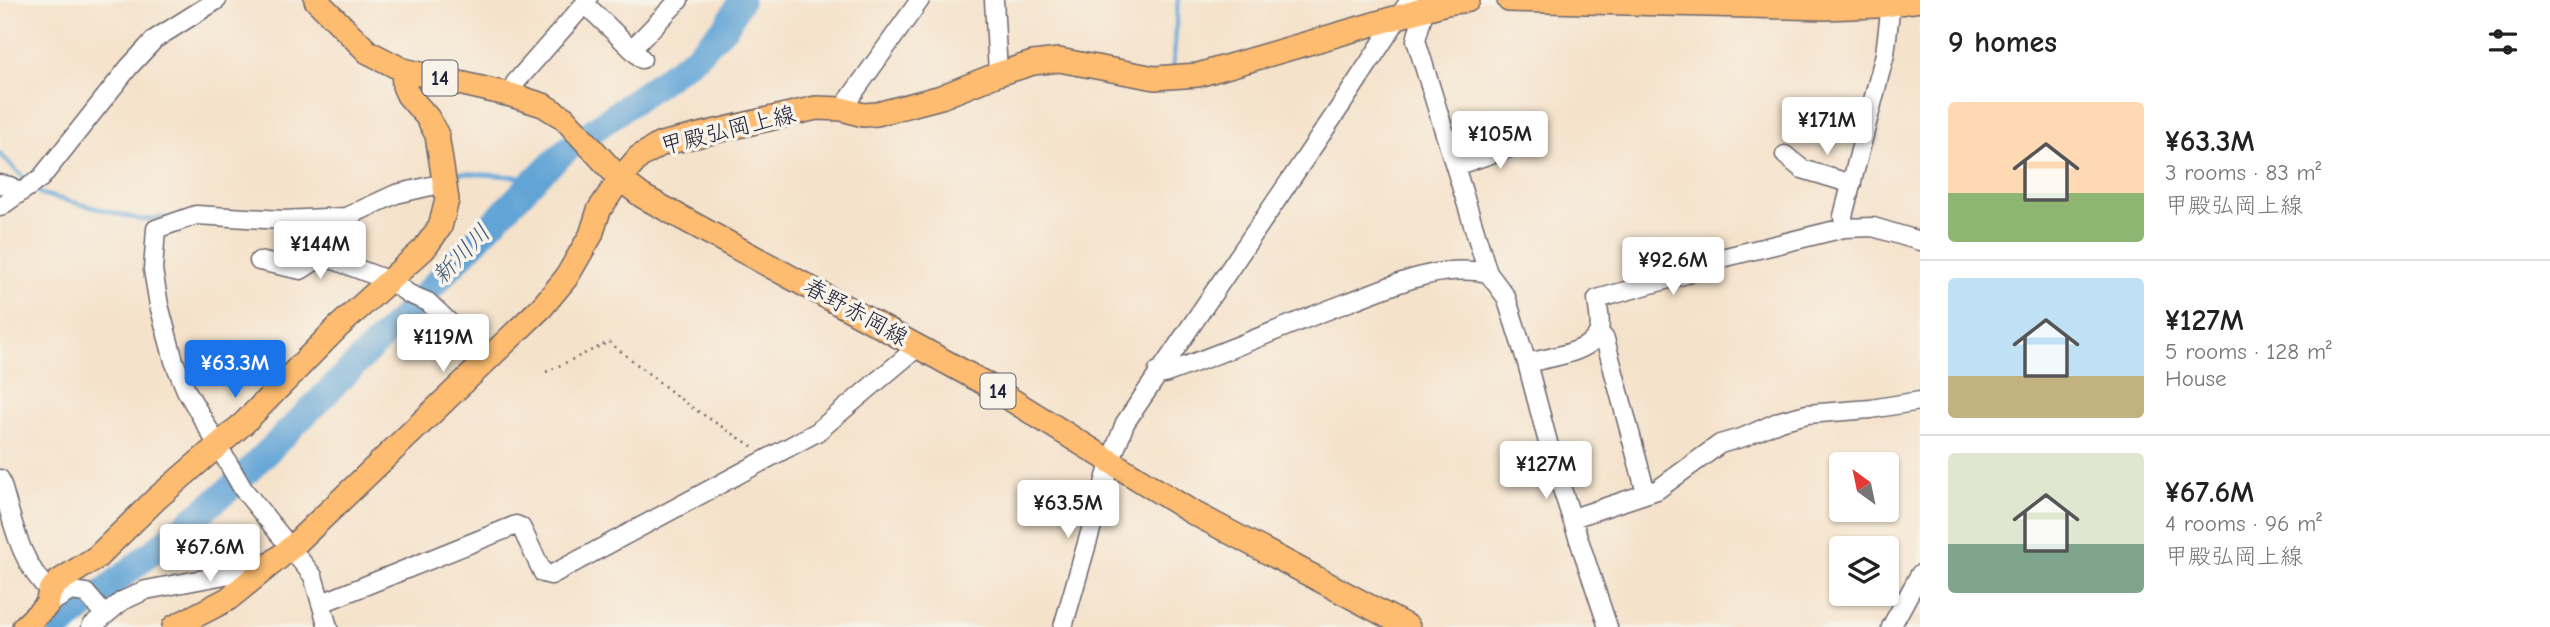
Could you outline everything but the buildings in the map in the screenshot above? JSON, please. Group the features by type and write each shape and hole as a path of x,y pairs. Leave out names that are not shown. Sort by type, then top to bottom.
{"main road":[{"name":"春野赤岡線","path":"316,0 368,51 403,70 543,105 564,118 620,180 642,196 986,384 1190,511 1408,627"},
{"name":"甲殿弘岡上線","path":"174,627 228,599 292,547 489,360 542,307 566,278 591,236 599,210 620,180 639,157 661,144 816,108 842,109 863,115 877,114 941,97 998,74 1059,60 1155,78 1198,75 1411,10 1468,0"},
{"path":"1509,0 1825,8 1920,0"},
{"path":"41,613 58,582 97,557 156,499 244,423 337,328 424,249 440,227 447,200 438,135 408,94 404,86 403,70"}],"street":[{"path":"0,207 41,178 129,67 155,40 217,0"},
{"path":"511,95 515,83 587,2 637,54 679,0"},
{"path":"842,109 920,0"},
{"path":"994,0 998,74"},
{"path":"1844,228 1843,216 1885,54 1891,4"},
{"path":"1411,10 1416,40 1488,273 1506,297 1554,465 1608,627"},
{"path":"1063,627 1110,463 1125,423 1158,371 1411,10"},
{"path":"1455,166 1533,140"},
{"path":"1785,155 1802,169 1852,184"},
{"path":"328,627 313,576 243,489 186,390 174,361 159,305 153,270 156,229 196,215 283,220 346,217 396,194 443,177"},
{"path":"0,184 22,191"},
{"path":"1647,494 1605,339 1599,332 1597,299 1686,274 1726,257 1844,228 1873,227 1920,241"},
{"path":"258,261 301,270 324,256 390,281 409,294 428,302 489,360"},
{"path":"1158,371 1164,374 1175,370 1417,276 1467,269 1488,273"},
{"path":"1527,363 1582,349 1599,332"},
{"path":"322,603 516,526 521,527 544,573 551,575 817,432 919,346"},
{"path":"1573,518 1657,490 1720,444 1780,421 1807,414 1871,409 1920,401"},
{"path":"0,479 21,547 37,579 41,613 71,591 95,604 122,601 146,590 251,570 264,570"},
{"path":"1891,627 1920,573"},
{"path":"91,627 95,604"}],"path":[{"path":"546,372 609,342 688,405 769,457"}],"waterway":[{"name":"新川川","path":"60,627 232,487 400,320 536,178 570,147 695,57 727,25 741,0"},
{"path":"1173,66 1178,0"},
{"path":"0,154 29,183"},
{"path":"449,176 461,173 536,178"},
{"path":"36,189 41,194 142,220 165,217"}]}
